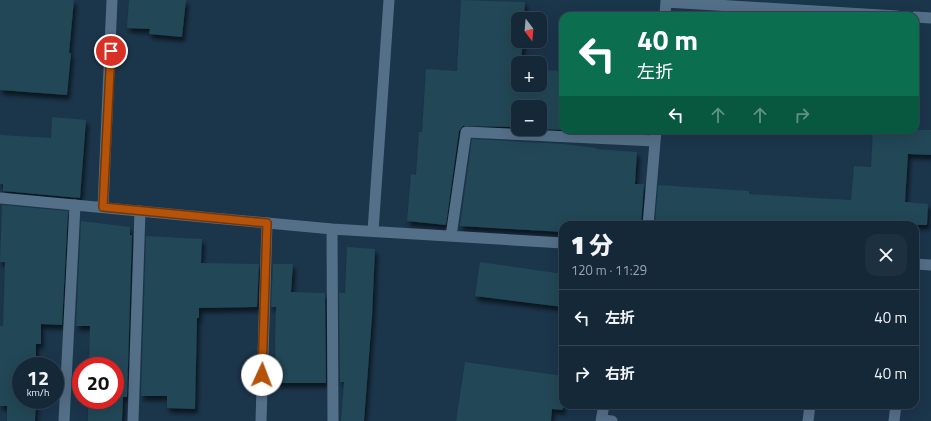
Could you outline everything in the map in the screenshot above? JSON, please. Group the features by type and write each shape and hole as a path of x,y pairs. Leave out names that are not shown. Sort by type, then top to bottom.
{"street":[{"path":"103,207 112,0"},
{"path":"373,231 389,0"},
{"path":"665,12 666,1 835,12"},
{"path":"919,17 931,18"},
{"path":"451,236 466,132 559,133"},
{"path":"592,134 655,135 648,221"},
{"path":"0,198 332,229 559,243"},
{"path":"64,421 75,205"},
{"path":"133,421 140,211"},
{"path":"261,421 267,223"},
{"path":"332,229 333,421"},
{"path":"919,266 931,265"},
{"path":"604,409 605,421"},
{"path":"808,421 810,409"},
{"path":"894,421 896,409"}],"building":[{"path":"0,0 74,0 67,95 0,90"},
{"path":"129,0 186,0 182,37 149,34 150,29 127,28"},
{"path":"461,0 525,2 524,12 511,12 511,48 522,48 522,56 511,56 511,92 547,92 547,70 559,71 559,130 547,129 547,100 511,100 511,127 463,126 459,131 446,225 407,221 411,174 416,175 419,132 422,132 426,69 457,71"},
{"path":"52,117 86,120 80,198 3,191 3,184 0,184 0,135 51,138"},
{"path":"919,130 931,130 931,155 908,154 905,202 928,204 927,225 919,225 919,221 655,221 658,185 749,191 749,194 851,200 854,166 871,167 873,134 919,134"},
{"path":"472,139 563,144 596,149 637,152 635,184 644,184 641,221 559,221 559,232 460,226"},
{"path":"2,205 68,211 62,325 41,324 41,344 36,344 36,357 12,357 12,409 36,409 35,421 7,421 7,406 0,406 0,326 3,326 5,262 0,262"},
{"path":"81,221 130,227 130,235 132,235 127,397 124,397 124,357 89,357 90,326 76,326"},
{"path":"146,236 202,239 201,263 259,264 257,307 199,308 199,318 197,318 195,409 167,408 167,396 141,396"},
{"path":"347,247 375,249 372,317 364,421 341,421 344,382 340,382 339,293 345,293"},
{"path":"480,262 559,273 559,306 475,296"},
{"path":"273,264 293,264 291,292 325,293 326,383 276,383 276,307 271,307"},
{"path":"465,362 559,375 559,409 563,410 552,409 551,421 456,421"},
{"path":"88,409 122,409 122,421 88,421"}],"route":[{"path":"111,51 103,207 267,223 262,375"}]}
